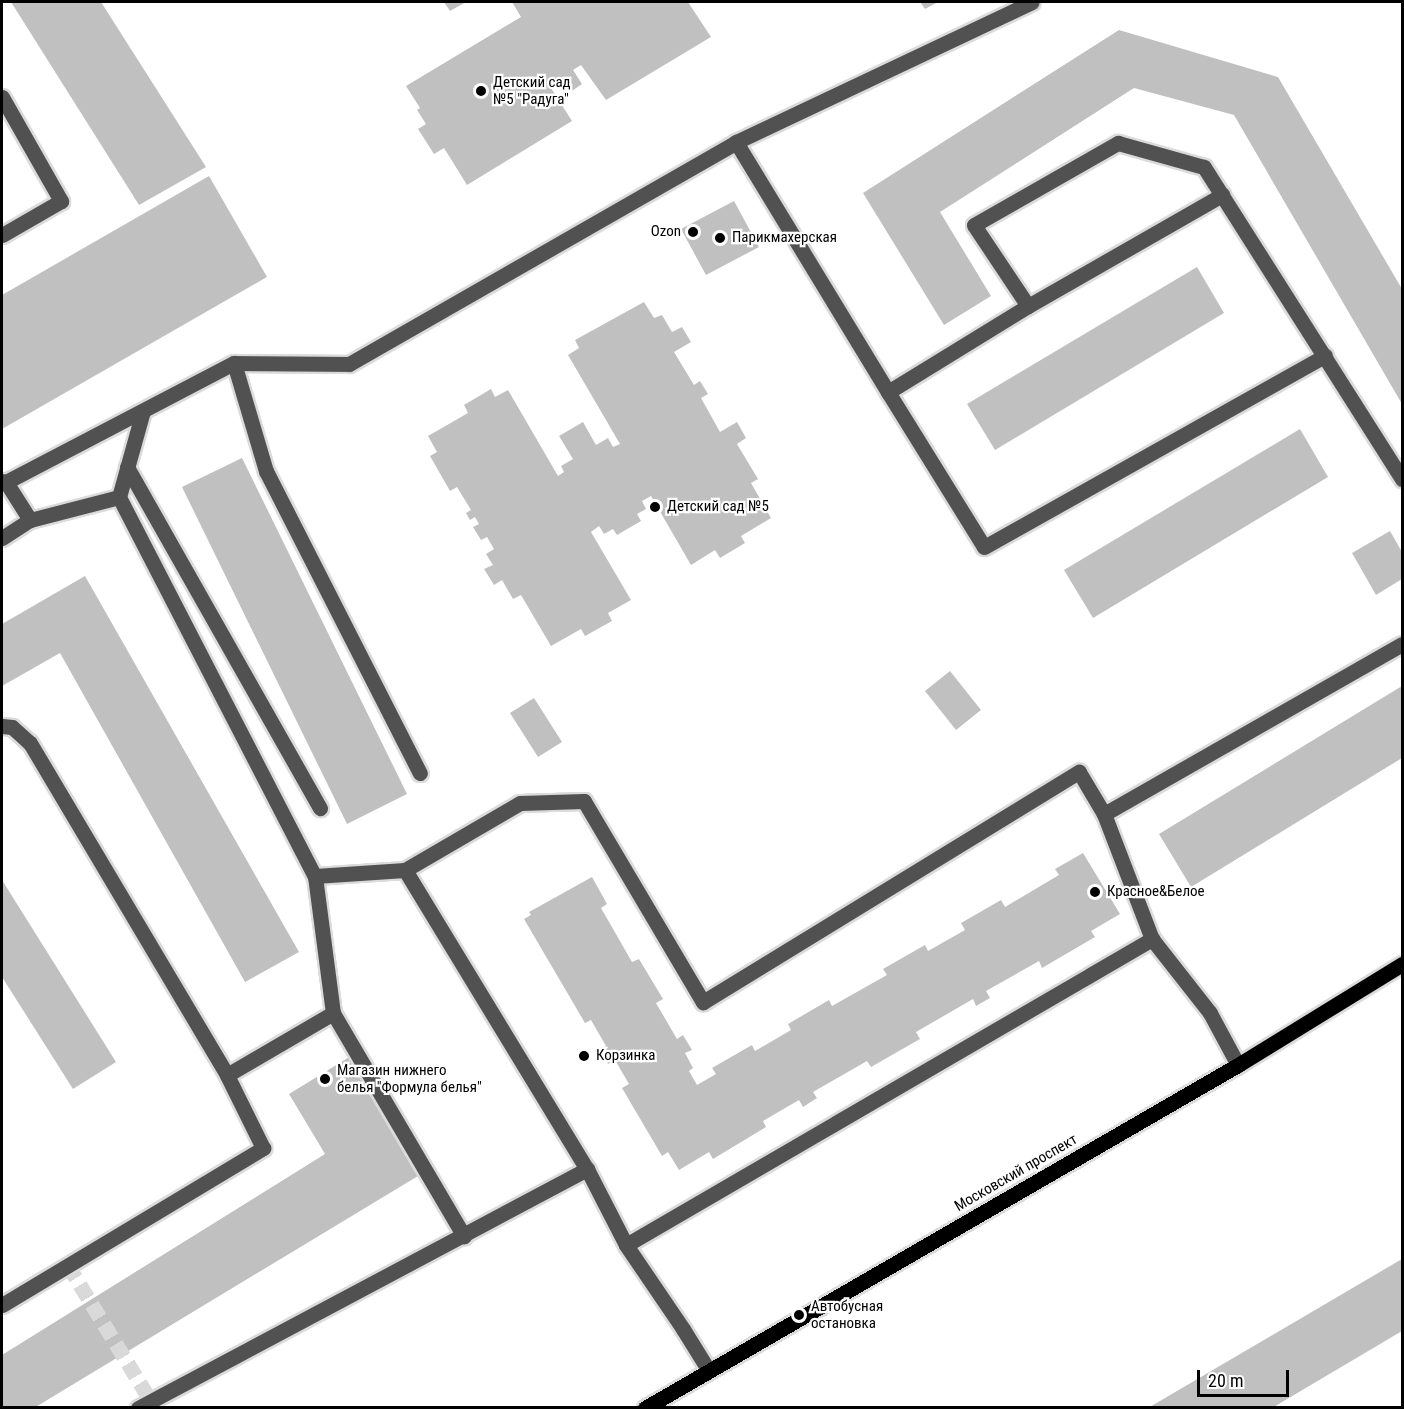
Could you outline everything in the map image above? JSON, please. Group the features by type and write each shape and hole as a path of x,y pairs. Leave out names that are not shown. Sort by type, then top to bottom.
{"main road":[{"name":"Московский проспект","path":"645,1407 1238,1065 1402,964"}],"lane":[{"path":"30,520 4,482 234,363 349,364 736,142 1032,2"},
{"path":"2,97 61,201 2,235"},
{"path":"736,142 984,547 1325,356"},
{"path":"1028,306 974,225 1118,143 1204,167 1325,356 1398,462 1402,479"},
{"path":"888,392 1028,306 1222,195"},
{"path":"234,363 266,471 420,773"},
{"path":"143,411 119,497 315,876 333,1013 464,1236"},
{"path":"127,466 320,808"},
{"path":"2,538 30,520 119,497"},
{"path":"1104,814 1402,644"},
{"path":"2,726 12,727 30,744 227,1075 263,1148 2,1305"},
{"path":"315,876 405,870 520,803 584,801 704,1002 1079,772 1104,814 1152,939 1210,1013 1238,1065"},
{"path":"405,870 587,1169 626,1245 709,1371"},
{"path":"626,1245 1152,939"},
{"path":"227,1075 333,1013"},
{"path":"138,1407 587,1169"}],"building":[{"path":"11,2 101,2 206,167 139,205"},
{"path":"444,2 466,2 450,11"},
{"name":"Детский сад №5 \"Радуга\"","path":"512,2 688,2 711,37 606,100 581,65 573,70 582,84 566,95 557,80 549,85 572,121 467,185 444,148 434,154 418,129 426,124 417,110 420,108 406,86 521,17"},
{"path":"920,2 938,2 925,9"},
{"path":"1119,30 1278,77 1402,289 1402,404 1234,115 1134,88 940,212 991,296 944,325 863,193"},
{"path":"209,176 267,277 2,429 2,295"},
{"name":"Парикмахерская","path":"734,201 759,247 706,275 681,229"},
{"path":"1197,267 1224,313 995,450 967,404"},
{"path":"644,302 654,318 662,315 672,332 682,327 691,342 674,352 694,385 700,381 708,394 701,398 720,432 737,422 746,438 737,444 758,479 751,483 771,518 741,536 745,543 720,558 715,550 691,565 651,496 642,501 646,509 637,514 641,521 617,535 613,529 604,534 599,526 591,532 631,600 608,613 612,621 585,636 581,629 551,646 521,595 513,599 502,580 494,585 484,569 493,565 486,554 494,549 487,537 481,540 473,527 479,524 475,517 470,520 466,513 471,510 457,487 450,491 430,456 437,452 428,436 468,413 464,405 491,389 495,397 508,390 558,476 564,472 561,466 573,459 559,436 583,422 596,445 608,438 613,447 620,444 568,355 579,348 575,340"},
{"path":"1300,429 1328,477 1093,618 1064,570"},
{"path":"242,458 407,794 347,824 182,487"},
{"path":"1390,531 1402,552 1402,579 1376,595 1352,553"},
{"path":"85,576 299,952 245,982 60,653 2,686 2,624"},
{"path":"950,671 981,710 956,730 925,691"},
{"path":"1402,686 1402,758 1191,887 1159,834"},
{"path":"534,698 562,742 538,757 510,713"},
{"path":"1083,853 1120,914 1091,931 1095,937 1042,968 1039,961 986,991 990,998 976,1006 973,999 916,1032 920,1039 871,1067 867,1061 813,1092 817,1098 803,1107 799,1100 763,1121 766,1127 713,1159 709,1152 679,1170 668,1152 662,1156 622,1088 629,1084 615,1060 608,1064 600,1049 606,1046 591,1020 585,1023 524,919 531,915 529,912 592,877 607,904 601,908 632,962 639,959 663,999 656,1003 677,1039 683,1035 692,1050 685,1053 693,1068 689,1071 697,1085 716,1074 712,1068 752,1045 755,1051 791,1030 788,1024 829,1000 832,1006 887,975 883,969 925,945 928,951 965,930 961,923 1001,900 1005,907 1059,875 1055,869"},
{"path":"2,880 116,1062 73,1089 2,977"},
{"path":"351,1056 418,1176 34,1408 2,1408 2,1355 325,1154 289,1094"},
{"path":"1402,1259 1402,1331 1272,1408 1148,1408"}],"tunnel":[{"path":"68,1265 151,1401"}],"place":[{"name":"Детский сад №5 \"Радуга\"","path":"481,91"},
{"name":"Ozon","path":"693,232"},
{"name":"Парикмахерская","path":"720,238"},
{"name":"Детский сад №5","path":"655,507"},
{"name":"Красное&Белое","path":"1095,892"},
{"name":"Корзинка","path":"584,1056"},
{"name":"Магазин нижнего белья \"Формула белья\"","path":"325,1079"},
{"name":"Автобусная остановка","path":"799,1315"}]}
